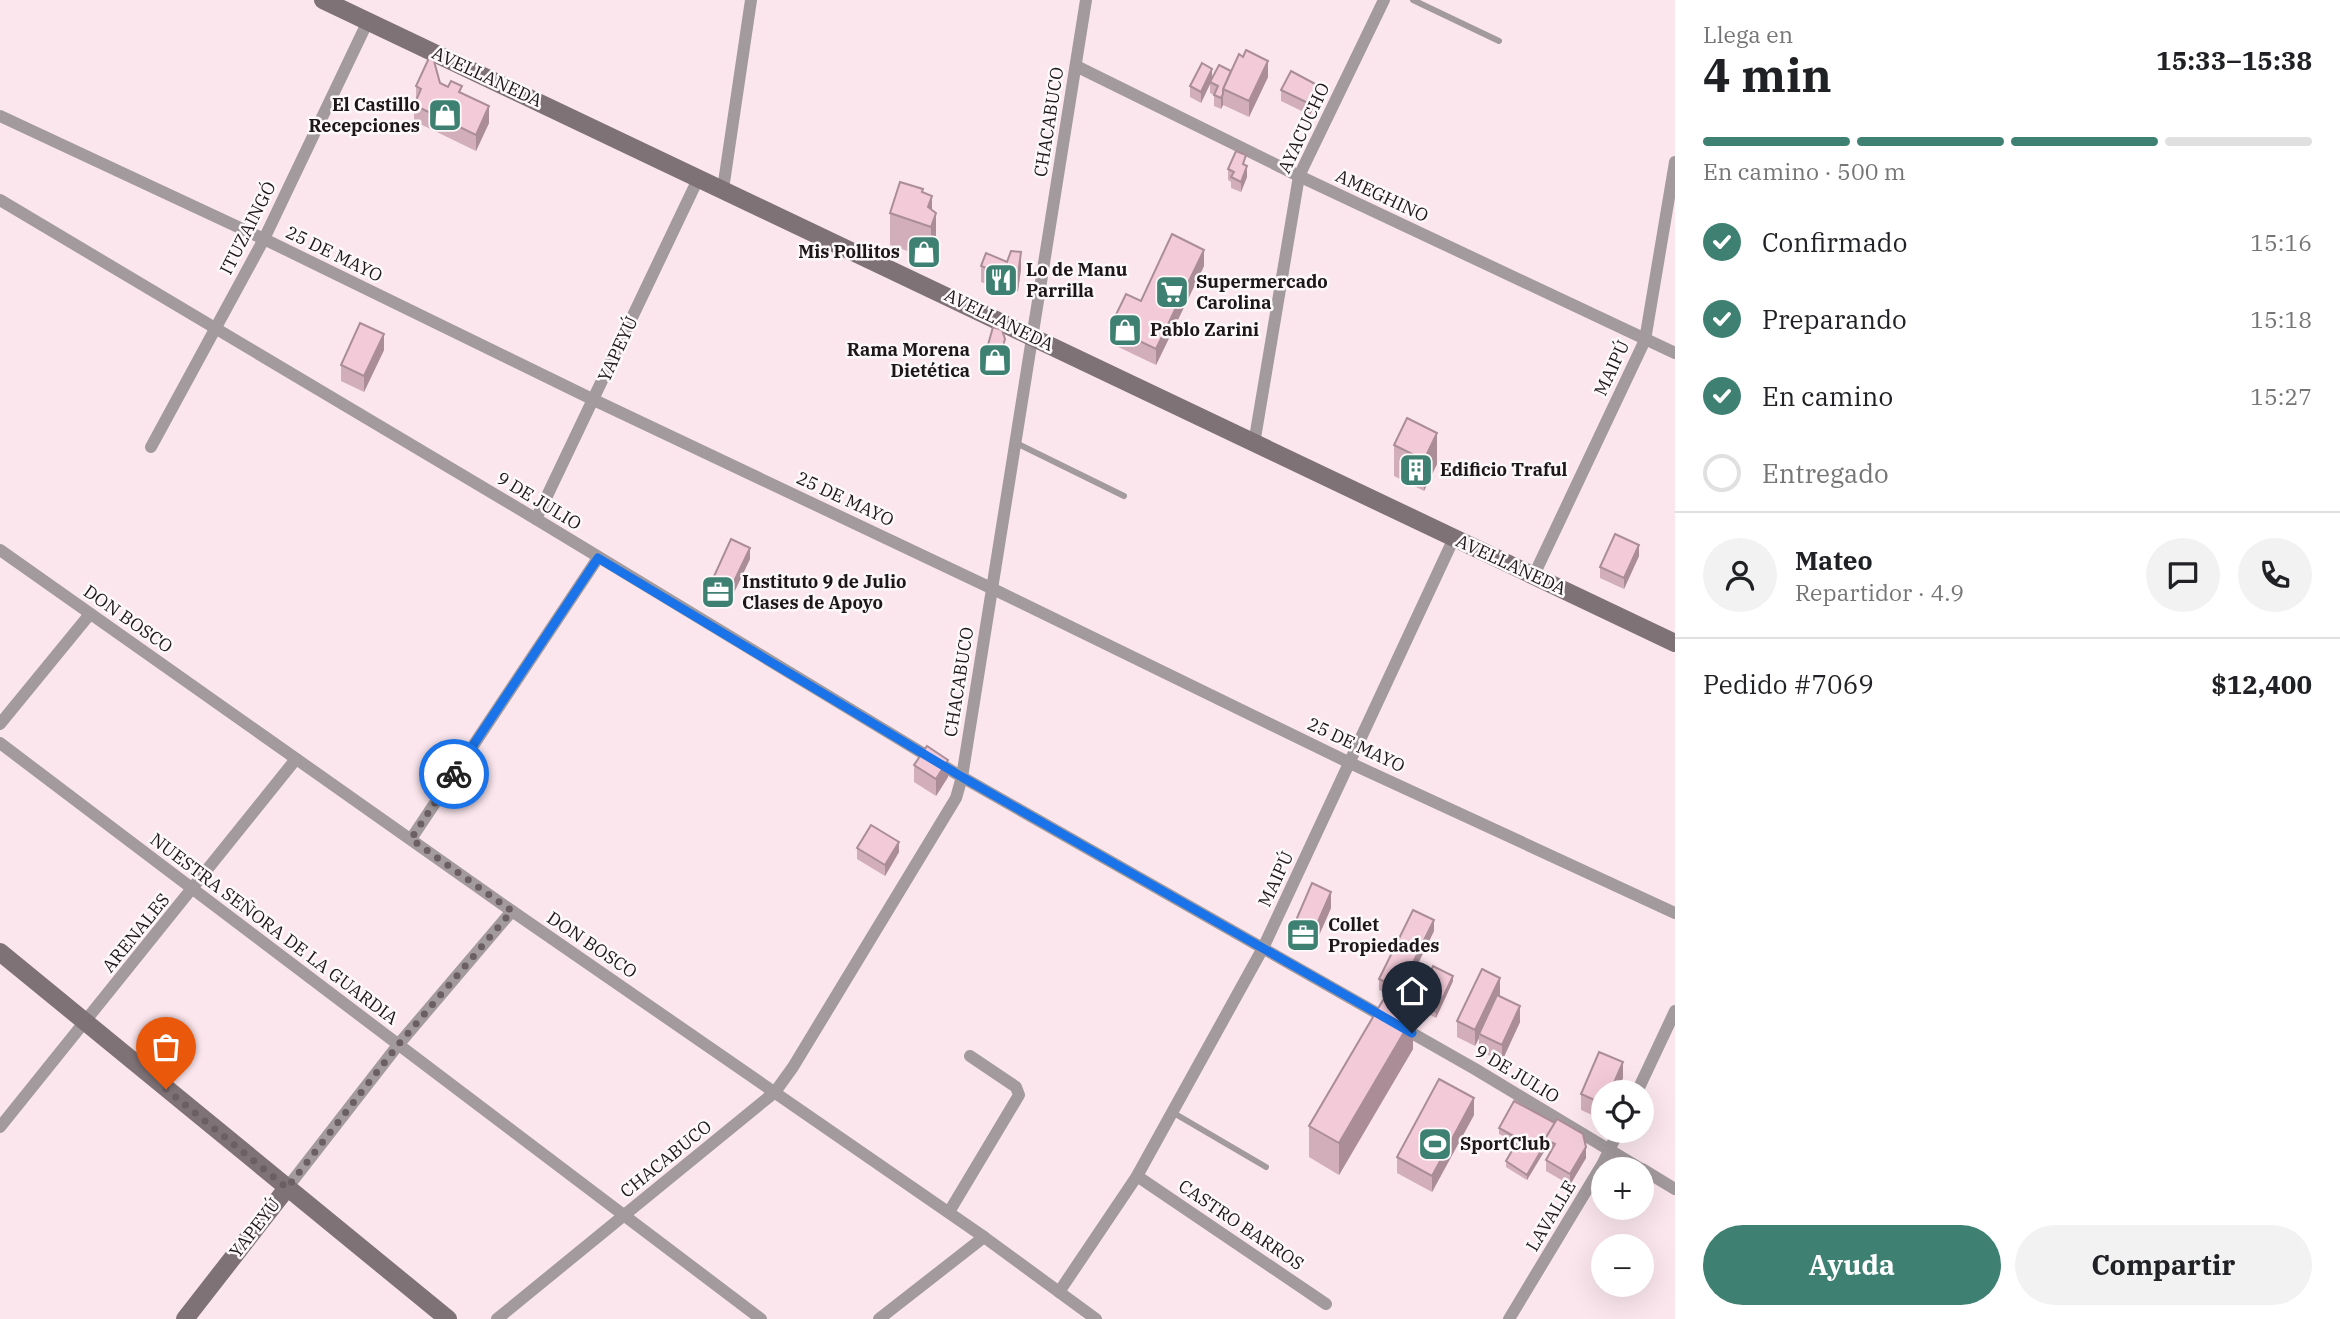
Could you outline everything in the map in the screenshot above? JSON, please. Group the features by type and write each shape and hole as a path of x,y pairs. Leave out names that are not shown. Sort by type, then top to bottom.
{"street":[{"name":"AVELLANEDA","path":"323,0 1675,643"},
{"path":"723,189 751,0"},
{"name":"CHACABUCO","path":"497,1319 775,1091 793,1067 956,798 962,777 1086,0"},
{"name":"AYACUCHO","path":"1254,444 1298,176 1384,0"},
{"name":"ITUZAINGÓ","path":"151,447 264,239 368,21"},
{"name":"AMEGHINO","path":"1076,66 1298,176 1675,353"},
{"name":"25 DE MAYO","path":"0,116 264,239 1350,762 1675,913"},
{"name":"MAIPÚ","path":"1534,575 1645,340 1675,162"},
{"name":"YAPEYÚ","path":"536,519 699,177"},
{"name":"9 DE JULIO","path":"0,200 536,519 962,777 1475,1069 1621,1157"},
{"name":"MAIPÚ","path":"1059,1292 1137,1175 1263,948 1454,538"},
{"name":"DON BOSCO","path":"0,550 512,911 985,1237 1096,1319"},
{"path":"411,839 598,558"},
{"path":"0,724 90,614"},
{"name":"NUESTRA SEÑORA DE LA GUARDIA","path":"0,743 761,1319"},
{"name":"ARENALES","path":"0,1127 296,759"},
{"name":"YAPEYÚ","path":"185,1319 398,1045 512,911"},
{"path":"0,952 448,1319"},
{"path":"1643,1080 1675,1011"},
{"path":"949,1212 1019,1095 1016,1087 970,1056"},
{"name":"LAVALLE","path":"1509,1319 1613,1143"},
{"name":"CASTRO BARROS","path":"1137,1175 1326,1304"},
{"name":"9 DE JULIO","path":"1654,1177 1675,1189"},
{"path":"879,1319 985,1237"}],"lane":[{"path":"1413,0 1499,41"},
{"path":"1015,443 1124,496"},
{"path":"1172,1112 1266,1167"}],"building":[{"path":"1246,50 1268,61 1249,101 1223,89 1239,54 1243,57"},
{"path":"429,58 434,61 440,83 448,87 451,81 462,86 459,92 489,106 476,135 414,105 421,89 416,86"},
{"path":"1202,63 1212,69 1201,92 1190,86"},
{"path":"1219,65 1231,71 1221,98 1214,95 1218,86 1210,82"},
{"path":"1291,71 1319,86 1310,104 1281,90"},
{"path":"1236,151 1246,155 1243,164 1247,166 1241,182 1231,177 1234,172 1228,169"},
{"path":"900,182 923,189 922,192 932,196 928,207 936,213 931,227 890,213"},
{"path":"1172,234 1204,250 1156,349 1110,327 1126,294 1141,301"},
{"path":"1011,251 1021,252 1018,275 1010,277 981,266 986,253 1007,262"},
{"path":"360,323 384,334 364,376 341,365"},
{"path":"993,327 1002,330 1005,339 998,363 984,359"},
{"path":"1407,418 1437,433 1424,460 1394,445"},
{"path":"1615,534 1639,545 1624,578 1600,567"},
{"path":"731,539 750,548 728,594 710,585"},
{"path":"927,746 948,760 936,779 914,765"},
{"path":"871,825 899,842 885,865 857,848"},
{"path":"1312,883 1331,892 1313,933 1303,929 1297,918"},
{"path":"1413,910 1434,920 1400,989 1379,979"},
{"path":"1414,965 1430,973 1433,966 1453,976 1436,1012 1400,995"},
{"path":"1482,969 1500,978 1475,1030 1457,1021"},
{"path":"1497,995 1520,1006 1502,1045 1479,1034"},
{"path":"1383,1000 1413,1017 1339,1143 1309,1126"},
{"path":"1599,1052 1623,1062 1615,1080 1591,1080 1591,1098 1581,1094"},
{"name":"SportClub","path":"1439,1079 1474,1098 1432,1176 1397,1157"},
{"path":"1514,1101 1555,1123 1527,1175 1506,1161 1519,1139 1499,1128"},
{"path":"1557,1119 1583,1134 1586,1147 1570,1174 1546,1160 1555,1144 1545,1139"}],"way so far":[{"path":"166,1089 287,1188 398,1045 512,911 411,839 454,774"}],"place":[{"name":"El Castillo Recepciones","path":"445,115"},
{"name":"Mis Pollitos","path":"924,252"},
{"name":"Lo de Manu Parrilla","path":"1001,280"},
{"name":"Supermercado Carolina","path":"1172,292"},
{"name":"Pablo Zarini","path":"1125,330"},
{"name":"Rama Morena Dietética","path":"995,360"},
{"name":"Edificio Traful","path":"1416,470"},
{"name":"Instituto 9 de Julio Clases de Apoyo","path":"718,592"},
{"name":"Collet Propiedades","path":"1303,935"},
{"name":"SportClub","path":"1435,1144"}],"route":[{"path":"454,774 598,558 962,777 1412,1033"}]}
